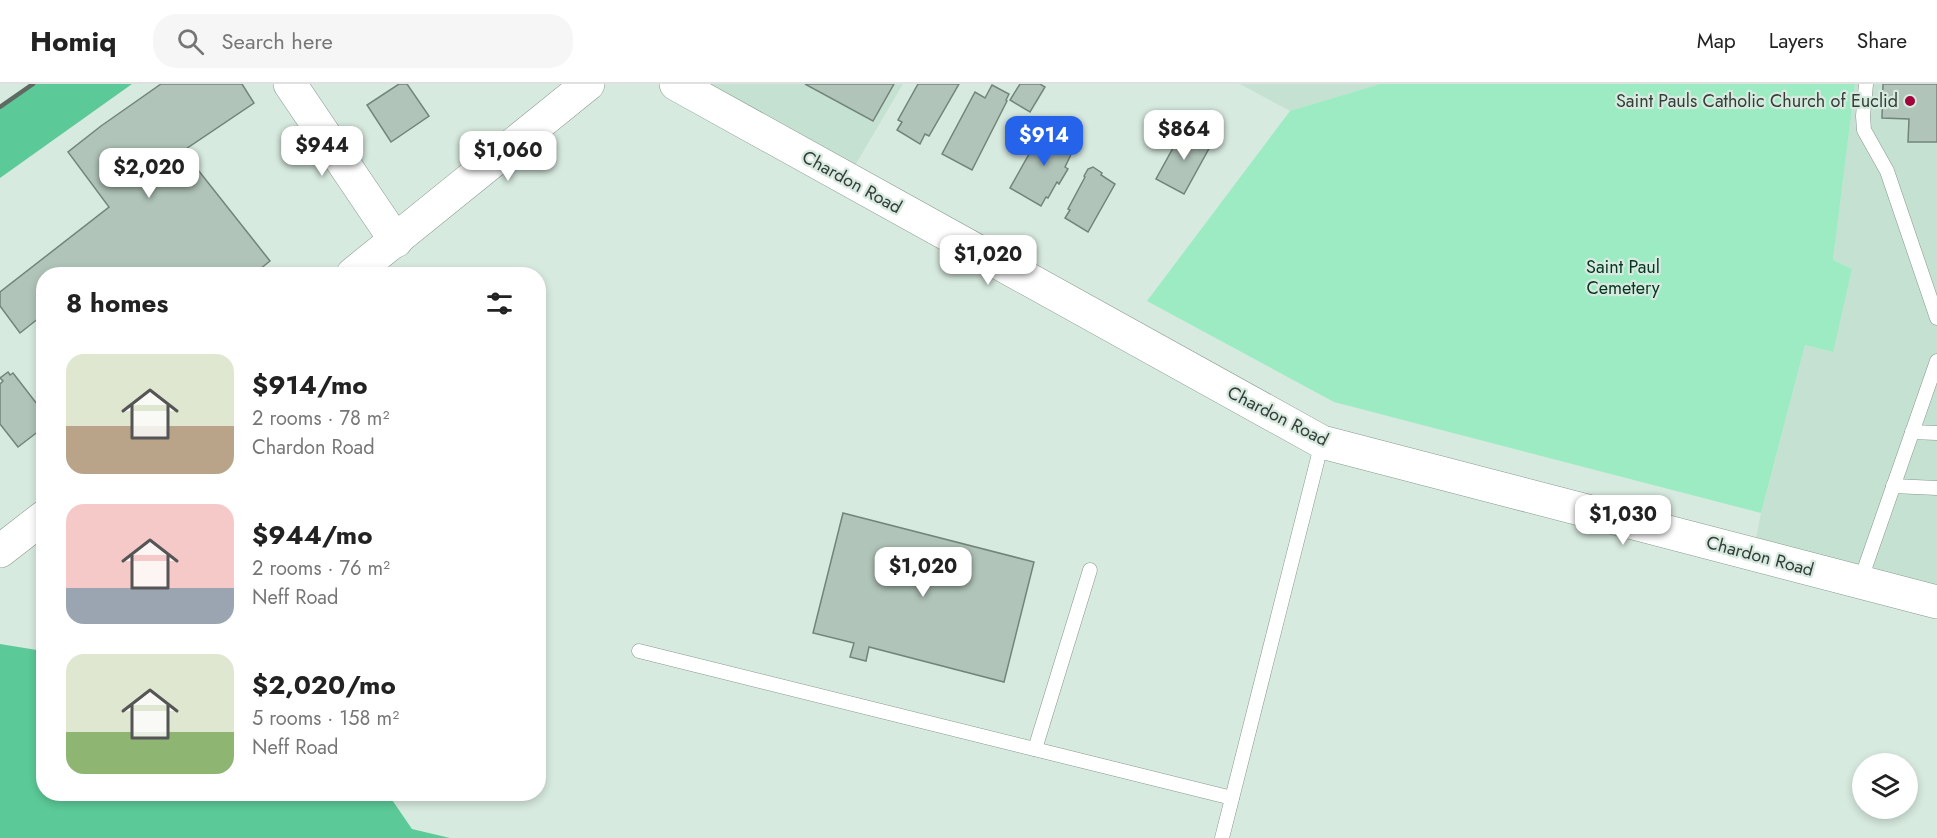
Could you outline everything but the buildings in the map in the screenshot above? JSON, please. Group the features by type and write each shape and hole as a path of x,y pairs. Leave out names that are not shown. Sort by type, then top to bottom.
{"street":[{"path":"290,84 396,241"},
{"path":"362,267 588,84"},
{"name":"Chardon Road","path":"676,84 1322,442 1937,602"},
{"path":"0,551 36,523"}],"lane":[{"path":"1866,84 1864,130 1887,171 1937,318"},
{"path":"1860,582 1937,361"},
{"path":"1912,432 1937,433"},
{"path":"1222,838 1322,442"},
{"path":"1893,486 1937,488"},
{"path":"1035,749 1090,570"},
{"path":"639,651 1232,798"}],"shaded area":[{"path":"676,84 903,84 847,179"},
{"path":"1240,84 1380,84 1290,111"},
{"path":"1855,84 1937,84 1937,602 1753,554 1761,513 1805,345 1832,352 1852,269 1833,260"}],"green space":[{"path":"33,84 132,84 0,178 0,107"},
{"name":"Saint Paul Cemetery","path":"1380,84 1855,84 1833,260 1852,269 1833,352 1805,345 1761,513 1334,402 1147,301 1290,111"},
{"path":"0,644 36,650 36,801 393,801 412,829 450,838 0,838"}],"railway":[{"path":"0,107 33,84"}],"place":[{"name":"Saint Pauls Catholic Church of Euclid","path":"1910,101"}]}
